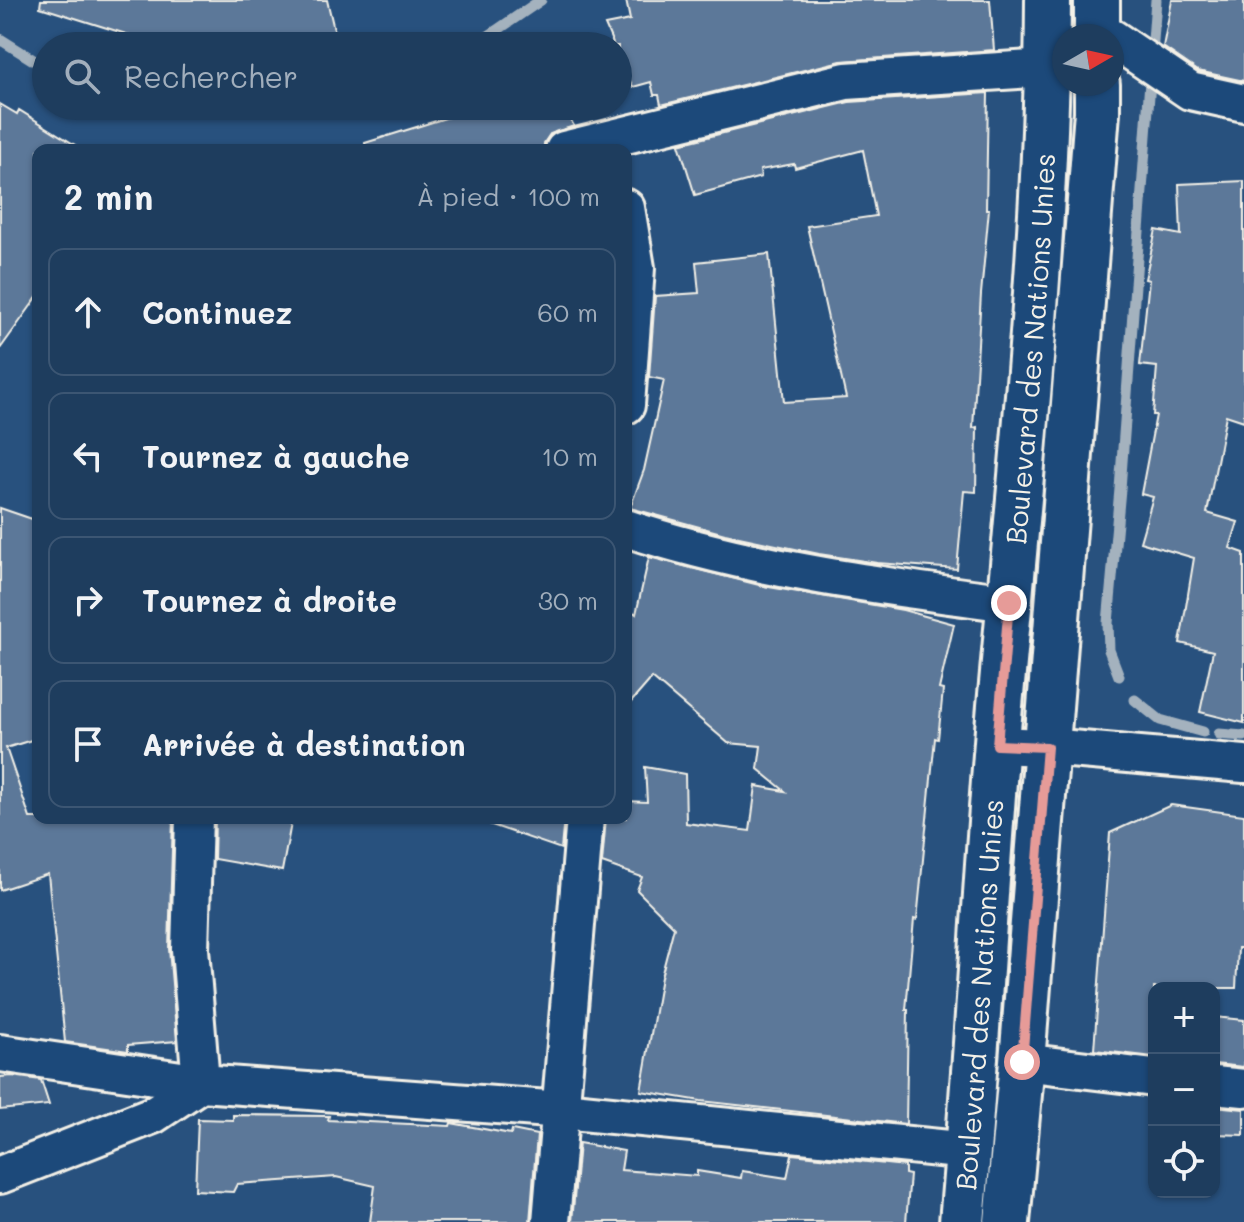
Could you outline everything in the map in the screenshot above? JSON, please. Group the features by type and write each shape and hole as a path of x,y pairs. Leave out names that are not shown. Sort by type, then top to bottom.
{"main road":[{"name":"Boulevard des Nations Unies","path":"962,1222 997,745 1040,241 1048,0"},
{"name":"Boulevard des Nations Unies","path":"1007,1222 1097,96"}],"street":[{"path":"1124,43 1190,91 1244,103"},
{"path":"616,144 846,81 1048,68"},
{"path":"632,244 636,268 632,323"},
{"path":"632,530 700,551 845,581 1009,603"},
{"path":"997,745 1244,764"},
{"path":"194,824 190,949 201,1083"},
{"path":"551,1222 585,824"},
{"path":"0,1053 201,1083 562,1110 969,1151"},
{"path":"1022,1062 1148,1077"},
{"path":"0,1175 153,1115 201,1083"},
{"path":"1220,1086 1244,1088"}],"building":[{"path":"41,0 327,0 335,32 120,32 40,7"},
{"path":"626,0 990,0 994,50 841,61 661,105 659,95 654,95 651,82 632,85 632,32 608,32 605,25 630,20"},
{"path":"1172,0 1244,0 1244,81 1198,71 1163,47"},
{"path":"988,93 986,209 989,209 973,428 977,427 976,492 964,491 957,569 877,563 819,554 725,534 632,509 664,380 649,377 655,296 699,293 696,262 769,254 784,402 846,398 807,226 876,216 863,150 795,168 794,164 760,170 761,177 695,195 679,144 849,102"},
{"path":"0,104 17,114 19,110 73,144 32,144 32,304 0,349"},
{"path":"439,120 571,120 574,126 550,134 544,144 365,143"},
{"path":"1244,181 1244,421 1226,415 1207,513 1238,522 1230,548 1244,553 1244,723 1200,712 1213,651 1180,643 1194,558 1140,542 1153,497 1141,494 1156,415 1153,415 1157,367 1140,365 1149,280 1145,279 1156,230 1181,235 1179,184"},
{"path":"0,508 32,519 32,740 6,748 32,824 173,824 169,949 177,1041 128,1045 128,1051 65,1042 48,874 0,890"},
{"path":"649,557 763,586 903,610 954,624 939,689 943,690 938,739 935,738 917,920 914,919 906,1010 906,1124 701,1101 641,1091 661,977 674,927 637,890 642,877 602,863 605,824 632,824 632,801 647,802 645,767 685,774 686,823 750,831 756,786 785,791 758,769 761,746 728,743 652,678 632,701 632,611 636,614"},
{"path":"1171,805 1244,815 1244,948 1238,948 1236,988 1220,988 1220,982 1148,982 1148,1056 1094,1050 1110,833"},
{"path":"215,824 291,824 282,871 214,859"},
{"path":"489,824 563,824 561,849"},
{"path":"1220,1018 1244,1020 1244,1067 1220,1065"},
{"path":"0,1077 41,1080 49,1105 0,1110"},
{"path":"1220,1107 1244,1109 1244,1135 1220,1134"},
{"path":"233,1115 329,1116 328,1120 450,1126 451,1123 511,1134 512,1130 537,1135 530,1222 370,1222 375,1186 336,1177 237,1184 233,1192 195,1190 198,1119 233,1120"},
{"path":"579,1143 624,1151 621,1170 697,1176 697,1171 741,1178 742,1171 787,1178 792,1154 905,1166 905,1174 910,1175 906,1222 572,1222"}],"waterway":[{"path":"494,32 541,0"},
{"path":"1119,676 1109,650 1108,623 1156,0"},
{"path":"0,39 32,59"},
{"path":"1135,700 1160,720 1203,732"},
{"path":"1219,734 1244,736"}],"route":[{"path":"1009,603 997,745 1047,747 1022,1062"}]}
